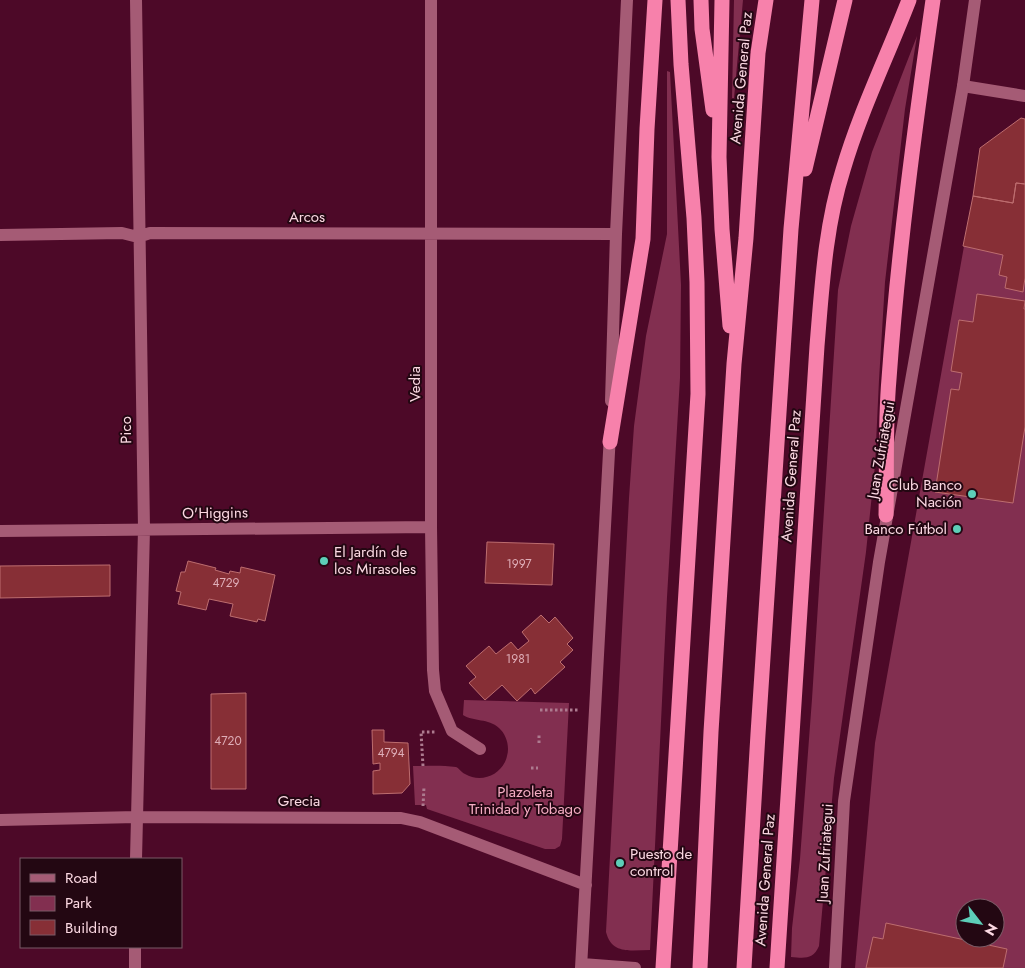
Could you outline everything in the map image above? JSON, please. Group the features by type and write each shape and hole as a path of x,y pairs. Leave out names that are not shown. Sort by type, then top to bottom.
{"highway":[{"path":"610,442 643,239 647,129 656,0"},
{"path":"663,968 698,394 697,282 694,218 681,64 678,0"},
{"path":"701,0 702,29 719,157"},
{"path":"722,0 719,157 722,228 734,364"},
{"name":"Avenida General Paz","path":"700,968 711,732 734,364 746,238 758,53 766,0"},
{"name":"Avenida General Paz","path":"744,968 791,229 812,0"},
{"path":"791,229 845,0"},
{"name":"Avenida General Paz","path":"778,968 779,927 817,346 826,249 831,214 842,170 860,119 909,0"},
{"path":"886,515 888,381 907,189 933,0"}],"street":[{"name":"Pico","path":"136,0 138,237 144,530 136,858"},
{"name":"Vedia","path":"431,0 431,527 435,691 452,731"},
{"path":"626,0 616,234 610,442 582,966 635,968"},
{"name":"Juan Zufriategui","path":"835,968 844,801 886,515 963,86 975,0"},
{"path":"963,86 1025,96"},
{"name":"Arcos","path":"0,235 122,233 138,237 150,233 616,234"},
{"name":"O'Higgins","path":"0,531 431,527"},
{"path":"452,731 480,749"},
{"name":"Grecia","path":"0,820 136,817 401,818 420,822 586,885"},
{"path":"135,948 135,968"}],"path":[{"path":"540,710 596,709"},
{"path":"423,766 421,732 452,731"},
{"path":"539,736 539,743"},
{"path":"531,768 538,768"}],"green space":[{"path":"734,0 743,0 734,98 732,98"},
{"path":"917,36 905,109 885,282 875,465 866,552 834,778 819,946 817,951 811,956 804,958 791,957 812,699 838,290 851,226 872,152"},
{"path":"667,71 670,72 681,285 680,378 667,597 650,950 623,950 613,945 606,932 634,426 646,336 667,234"},
{"name":"Club Banco Nación","path":"1025,119 1025,968 855,968 875,743 973,196"},
{"name":"Plazoleta Trinidad y Tobago","path":"464,700 569,703 562,839 560,846 555,849 545,849 427,809 426,805 415,805 413,766 456,767 465,774 478,778 491,776 505,762 508,748 504,734 495,725 463,715"}],"building":[{"path":"1021,118 1025,119 1025,184 1016,183 1013,203 973,196 980,148"},
{"path":"1016,183 1025,184 1025,278 1023,292 1005,288 1007,277 999,275 1003,255 963,246 973,196 1013,203"},
{"path":"977,294 1025,301 1025,427 1013,503 935,492 951,389 959,390 962,373 951,371 959,320 973,322"},
{"path":"487,542 554,544 552,585 485,583"},
{"path":"188,561 216,568 215,570 229,574 230,571 240,573 241,567 275,575 265,621 258,619 257,622 230,616 233,604 209,599 206,610 178,604 181,592 176,591 181,572 185,572"},
{"path":"110,565 110,596 0,598 0,566"},
{"path":"541,615 549,623 555,617 573,638 567,644 573,650 560,662 565,667 535,694 531,688 517,701 502,685 485,700 469,683 476,677 466,666 489,646 496,654 511,642 518,650 529,641 522,632"},
{"path":"246,693 246,789 211,789 211,694"},
{"path":"372,730 384,730 384,742 408,743 410,784 402,793 373,794 373,771 380,770 380,763 373,764"},
{"path":"886,923 955,938 955,948 1007,949 1003,968 866,968 873,937 883,939"}],"place":[{"name":"Club Banco Nación","path":"972,494"},
{"name":"Banco Fútbol","path":"957,529"},
{"name":"El Jardín de los Mirasoles","path":"324,561"},
{"name":"Puesto de control","path":"620,863"}]}
